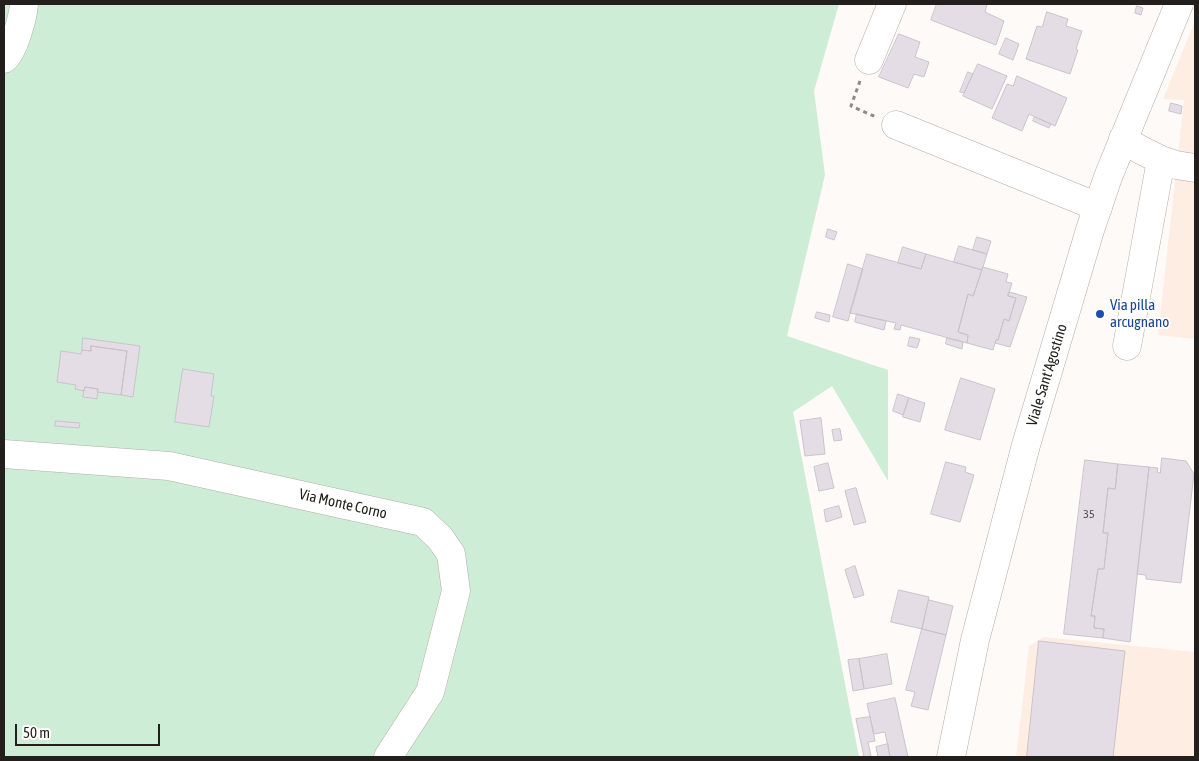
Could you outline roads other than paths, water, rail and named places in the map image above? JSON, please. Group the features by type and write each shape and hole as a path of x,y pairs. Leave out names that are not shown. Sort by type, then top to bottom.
{"street":[{"path":"4,59 15,38 24,4"},
{"path":"869,60 892,4"},
{"name":"Viale Sant'Agostino","path":"951,757 975,640 1026,445 1098,206 1123,139 1179,4"},
{"path":"896,125 1098,206"},
{"path":"1123,139 1160,160 1195,168"},
{"path":"1127,346 1160,160"},
{"name":"Via Monte Corno","path":"4,454 169,466 423,522 440,538 451,554 456,591 430,692 388,757"}],"place":[{"name":"Via pilla arcugnano","path":"1100,314"}]}
